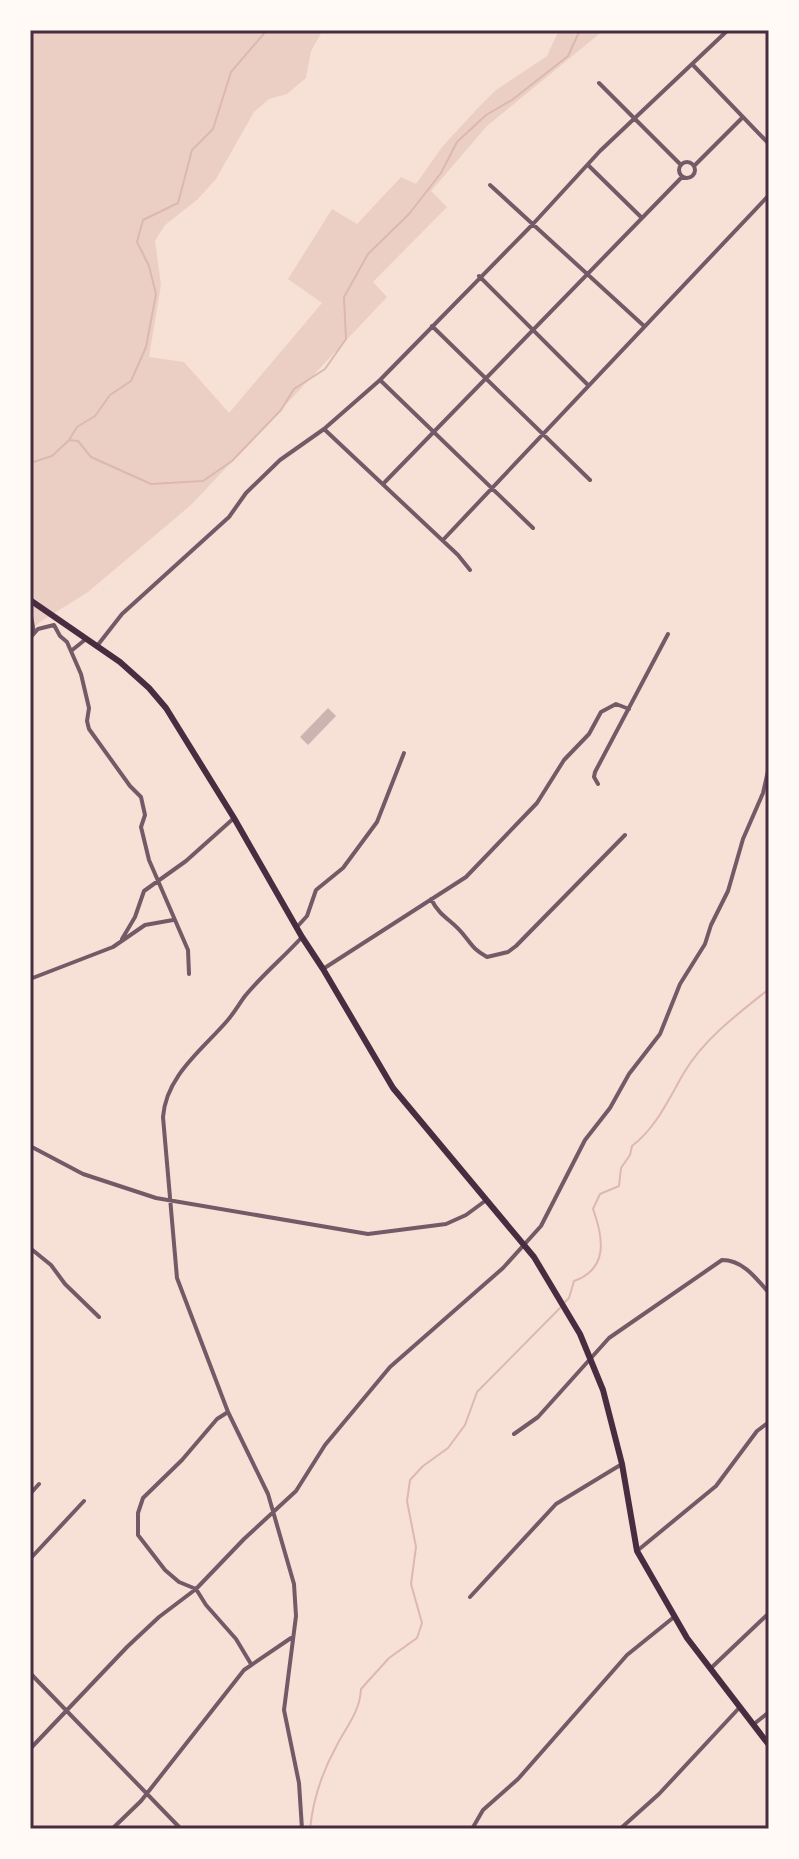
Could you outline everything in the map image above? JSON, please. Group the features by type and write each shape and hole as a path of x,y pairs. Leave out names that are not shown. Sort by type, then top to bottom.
{"highway":[{"path":"30,600 57,623 120,662 157,696 234,818 393,1088 485,1201 525,1244 566,1309 603,1390 622,1464 637,1551 674,1617 769,1745"}],"street":[{"path":"97,646 122,614 229,517 255,484 380,380 634,118 728,30"},
{"path":"692,64 769,144"},
{"path":"599,83 681,165"},
{"path":"383,484 682,177 693,176 694,166 743,117"},
{"path":"681,165 689,162 694,166"},
{"path":"588,165 642,218"},
{"path":"681,165 679,172 682,177"},
{"path":"490,185 644,326"},
{"path":"443,540 769,195"},
{"path":"479,276 589,385"},
{"path":"432,326 590,480"},
{"path":"380,380 533,528"},
{"path":"324,429 443,540 470,570"},
{"path":"30,611 34,632"},
{"path":"30,638 34,632 57,623 81,674 87,698 89,729 141,797 145,815 141,827 146,836 149,860 188,950 189,974"},
{"path":"598,784 595,772 668,634"},
{"path":"71,651 86,639"},
{"path":"323,969 466,877 537,803 564,760 589,734 601,712 616,704 629,709"},
{"path":"296,928 307,916 316,890 343,868 377,822 404,753"},
{"path":"30,1749 132,1642 196,1589 296,1491 325,1445 390,1367 503,1268 546,1218 585,1140 610,1108 629,1074 650,1050 667,1019 680,984 705,944 728,891 768,771"},
{"path":"122,939 139,908 144,891 186,861 234,818"},
{"path":"431,899 437,912 456,926 477,952 487,957 502,954 516,946 625,835"},
{"path":"30,979 113,947 145,925 174,920"},
{"path":"302,937 196,1052 173,1084 163,1117 177,1278 228,1412 274,1512 294,1584 296,1616 284,1710 299,1783 302,1829"},
{"path":"30,1146 94,1179 156,1198 349,1231 382,1234 446,1224 466,1215 485,1201"},
{"path":"30,1248 51,1265 65,1284 99,1317"},
{"path":"514,1434 538,1417 609,1338 722,1260 739,1264 752,1273 769,1293"},
{"path":"228,1412 205,1431 182,1460 143,1498 139,1505 138,1535 165,1570 179,1582 196,1589 236,1639 251,1664"},
{"path":"637,1551 716,1486 757,1431 769,1422"},
{"path":"470,1597 556,1504 622,1464"},
{"path":"30,1494 39,1484"},
{"path":"30,1559 84,1501"},
{"path":"710,1669 769,1613"},
{"path":"472,1829 483,1810 518,1779 627,1655 674,1617"},
{"path":"112,1829 146,1794 251,1664 291,1638"},
{"path":"30,1673 181,1829"},
{"path":"620,1829 659,1794 740,1707"},
{"path":"754,1724 769,1712"}],"shaded area":[{"path":"30,30 323,30 311,51 306,78 287,94 269,99 254,112 216,179 197,200 165,225 155,241 161,285 149,357 184,362 229,413 322,303 288,279 332,209 357,224 401,177 416,184 442,147 496,90 547,56 559,30 604,30 487,126 431,191 447,207 373,282 387,297 191,505 88,592 30,631"}],"building":[{"path":"328,708 336,716 308,745 300,737"}],"waterway":[{"path":"30,463 52,456 69,440 77,427 95,416 110,395 131,381 146,347 156,294 149,266 137,242 143,220 178,203 192,150 213,129 231,72 267,30"},
{"path":"69,440 78,441 91,457 151,484 203,481 232,461 281,410 294,389 325,369 346,339 344,297 368,254 409,214 441,173 457,142 486,115 512,100 568,56 580,30"},
{"path":"564,1303 569,1298 574,1281 585,1276 598,1261 601,1242 593,1209 600,1194 619,1186 621,1168 632,1146 656,1121 702,1048 769,989"},
{"path":"310,1829 323,1776 356,1711 361,1689 389,1658 417,1638 422,1623 411,1584 416,1547 407,1501 410,1480 448,1448 465,1425 477,1392 560,1308"}]}
